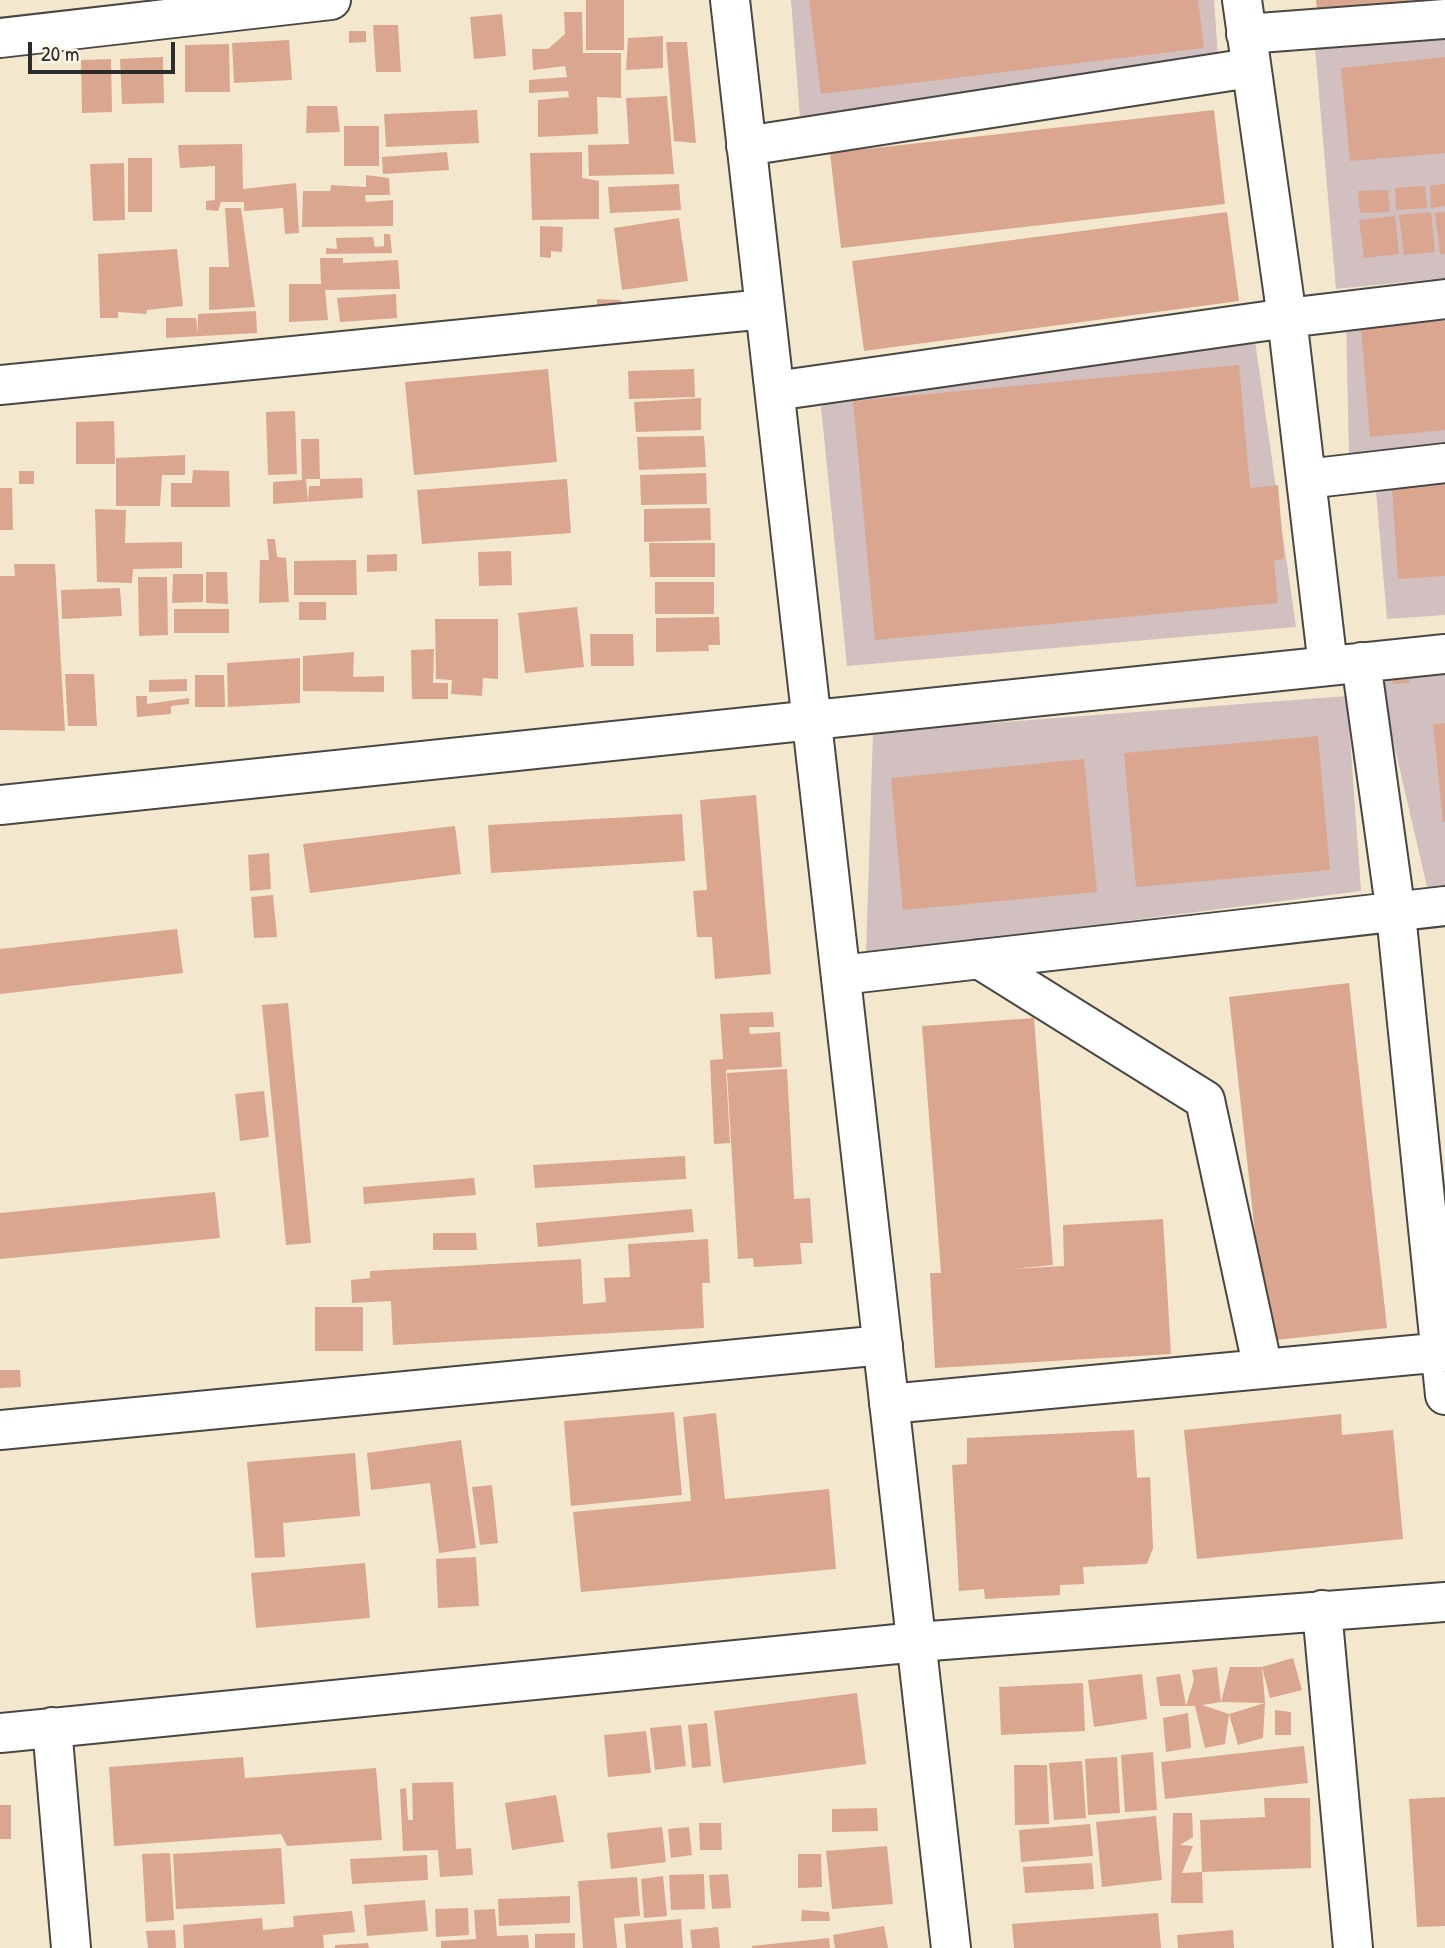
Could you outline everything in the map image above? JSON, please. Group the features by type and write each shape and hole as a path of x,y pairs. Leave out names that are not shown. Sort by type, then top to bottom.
{"street":[{"path":"0,38 331,0"},
{"path":"730,0 951,1948"},
{"path":"746,146 1246,34 1445,19"},
{"path":"1246,34 1287,318 1306,479 1396,914 1433,1158 1445,1395"},
{"path":"775,391 1287,318 1445,299"},
{"path":"0,385 765,309"},
{"path":"1306,479 1445,463"},
{"path":"0,805 1445,654"},
{"path":"841,975 1396,914 1445,906"},
{"path":"979,959 1205,1100 1263,1369"},
{"path":"0,1430 883,1345"},
{"path":"889,1404 1443,1352"},
{"path":"0,1732 917,1642 1445,1602"},
{"path":"1322,1610 1353,1948"},
{"path":"52,1727 71,1948"}],"shaded area":[{"path":"791,0 1214,0 1218,56 800,118"},
{"path":"1445,38 1445,278 1336,289 1315,48"},
{"path":"1445,310 1445,446 1349,457 1346,319"},
{"path":"1254,334 1296,627 847,666 820,397"},
{"path":"1445,474 1445,615 1387,619 1375,480"},
{"path":"1445,664 1445,889 1428,891 1377,671"},
{"path":"1347,696 1361,891 866,954 873,732"}],"building":[{"path":"586,0 624,0 624,50 586,50"},
{"path":"809,0 1198,0 1204,48 821,94"},
{"path":"1316,0 1445,0 1445,11 1318,20"},
{"path":"564,12 582,12 583,53 621,53 621,98 597,97 598,134 538,137 538,100 569,97 568,91 529,93 529,80 567,77 565,66 533,70 532,49 548,49 565,34"},
{"path":"502,14 506,56 474,59 470,17"},
{"path":"373,25 398,25 401,72 376,72"},
{"path":"349,31 366,31 366,42 349,43"},
{"path":"663,36 663,68 626,70 628,38"},
{"path":"289,40 292,80 234,83 232,43"},
{"path":"666,42 687,42 696,143 674,141"},
{"path":"229,44 230,92 185,92 185,45"},
{"path":"163,57 164,103 122,104 120,59"},
{"path":"1445,57 1445,153 1350,161 1341,68"},
{"path":"111,59 112,112 82,113 81,60"},
{"path":"667,96 674,174 589,176 588,145 629,144 626,98"},
{"path":"307,106 337,106 340,132 306,133"},
{"path":"477,110 479,143 386,147 384,114"},
{"path":"1214,110 1225,204 841,248 830,153"},
{"path":"344,126 379,126 379,166 344,166"},
{"path":"242,144 243,189 296,183 299,233 285,234 283,208 244,211 244,202 221,202 218,211 206,210 206,201 215,200 215,166 180,168 178,145"},
{"path":"447,152 449,170 383,174 382,157"},
{"path":"582,152 582,178 599,181 599,219 532,220 530,153"},
{"path":"128,158 152,158 152,212 128,212"},
{"path":"124,163 125,220 93,221 90,164"},
{"path":"366,175 389,178 390,195 365,195 366,202 393,200 393,226 302,227 303,191 330,191 331,185 366,187"},
{"path":"679,184 681,210 610,213 608,187"},
{"path":"1445,184 1445,206 1431,208 1430,186"},
{"path":"1425,186 1427,208 1396,210 1395,188"},
{"path":"1388,190 1390,212 1360,213 1358,191"},
{"path":"225,208 241,208 255,307 209,310 209,267 229,267"},
{"path":"1227,212 1239,301 864,351 852,261"},
{"path":"1431,212 1435,252 1404,255 1399,215"},
{"path":"1445,212 1445,254 1440,254 1435,213"},
{"path":"1395,216 1399,254 1364,258 1359,220"},
{"path":"679,218 688,281 622,290 614,228"},
{"path":"540,226 563,227 562,252 551,251 551,258 540,257"},
{"path":"384,234 390,234 392,253 326,254 326,248 337,249 336,238 373,237 375,247 384,246"},
{"path":"177,249 183,306 147,310 146,314 118,312 118,318 100,318 98,254"},
{"path":"320,258 343,258 343,263 398,260 400,289 325,290 328,320 289,322 289,284 321,284"},
{"path":"396,294 397,318 340,322 337,298"},
{"path":"597,299 621,300 622,315 597,316"},
{"path":"256,311 257,333 166,338 166,318 196,318 198,333 198,314"},
{"path":"1445,321 1445,430 1370,437 1361,327"},
{"path":"1239,365 1250,488 1278,485 1284,559 1274,560 1278,603 875,640 853,401"},
{"path":"548,369 557,462 414,475 405,382"},
{"path":"694,369 695,397 629,399 628,371"},
{"path":"701,398 701,430 636,432 634,402"},
{"path":"295,411 297,474 268,475 266,412"},
{"path":"114,421 115,464 76,464 76,422"},
{"path":"704,436 706,467 639,470 637,437"},
{"path":"301,439 319,439 320,479 306,479 308,502 273,504 273,482 302,480"},
{"path":"185,455 185,475 162,475 160,506 116,506 116,458"},
{"path":"193,470 229,471 230,507 171,507 171,483 192,483"},
{"path":"19,471 34,471 34,484 19,484"},
{"path":"706,473 707,504 641,505 640,475"},
{"path":"362,478 363,498 308,502 309,486 320,486 320,479"},
{"path":"567,479 571,533 422,544 417,490"},
{"path":"1445,485 1445,576 1398,579 1392,488"},
{"path":"0,488 12,488 13,530 0,530"},
{"path":"710,508 711,540 644,542 644,509"},
{"path":"95,509 126,510 125,543 182,542 182,568 133,569 132,583 97,582"},
{"path":"267,539 275,539 277,557 286,558 289,602 259,603 260,560 269,560"},
{"path":"649,543 715,543 715,577 650,577"},
{"path":"511,551 512,585 479,586 478,552"},
{"path":"397,554 397,571 367,572 367,555"},
{"path":"356,560 357,595 294,595 294,561"},
{"path":"14,564 55,564 65,731 0,730 0,576 15,576"},
{"path":"206,572 227,572 228,604 206,603"},
{"path":"173,574 203,574 203,602 172,603"},
{"path":"138,577 167,577 168,635 139,636"},
{"path":"655,582 714,582 714,614 655,614"},
{"path":"120,588 122,616 62,619 61,590"},
{"path":"299,602 326,602 326,620 299,620"},
{"path":"577,607 584,667 525,673 518,613"},
{"path":"174,609 229,609 229,633 174,633"},
{"path":"719,617 720,645 708,645 709,651 656,652 656,618"},
{"path":"435,619 498,619 498,679 483,678 482,696 451,694 452,680 436,679"},
{"path":"590,634 633,634 634,666 591,666"},
{"path":"434,649 433,683 448,683 448,699 412,699 411,650"},
{"path":"354,652 353,677 384,676 384,692 303,691 303,656"},
{"path":"300,658 300,703 228,707 227,663"},
{"path":"1393,670 1409,670 1409,683 1393,684"},
{"path":"65,674 94,674 97,726 68,726"},
{"path":"195,675 224,675 225,707 195,707"},
{"path":"187,679 187,691 149,692 149,680"},
{"path":"136,696 147,696 147,704 189,698 189,704 171,706 171,714 137,717"},
{"path":"1445,723 1445,822 1443,822 1433,724"},
{"path":"1318,736 1330,870 1136,887 1124,753"},
{"path":"1084,759 1097,892 903,910 891,778"},
{"path":"756,795 771,974 715,979 712,937 697,937 693,891 707,890 700,800"},
{"path":"682,814 685,861 491,873 488,825"},
{"path":"455,826 461,874 310,893 303,844"},
{"path":"269,853 271,889 250,891 248,855"},
{"path":"273,895 277,937 254,938 251,897"},
{"path":"177,929 183,973 0,994 0,949"},
{"path":"1349,983 1387,1328 1267,1341 1229,997"},
{"path":"288,1003 311,1243 286,1245 262,1005"},
{"path":"773,1012 774,1027 749,1027 750,1034 780,1032 782,1067 726,1070 730,1143 714,1144 710,1060 723,1059 720,1014"},
{"path":"1034,1018 1053,1265 1011,1269 1064,1266 1063,1225 1163,1219 1171,1354 935,1368 930,1273 941,1273 922,1026"},
{"path":"787,1069 794,1199 810,1198 813,1243 800,1243 802,1264 754,1267 753,1258 738,1259 727,1073"},
{"path":"264,1091 269,1137 240,1141 235,1094"},
{"path":"685,1156 686,1179 535,1188 533,1165"},
{"path":"474,1178 476,1195 364,1204 363,1187"},
{"path":"215,1192 220,1238 0,1259 0,1213"},
{"path":"692,1209 694,1232 538,1247 536,1223"},
{"path":"433,1233 476,1233 477,1250 433,1250"},
{"path":"708,1239 710,1283 702,1283 704,1328 393,1345 391,1301 352,1303 351,1280 370,1278 370,1271 581,1259 583,1304 606,1302 604,1278 630,1277 628,1244"},
{"path":"315,1307 363,1307 363,1351 315,1351"},
{"path":"0,1370 20,1370 21,1387 0,1388"},
{"path":"674,1412 682,1495 571,1506 564,1421"},
{"path":"716,1413 725,1499 829,1489 836,1569 581,1592 573,1512 691,1501 683,1417"},
{"path":"1341,1414 1342,1435 1393,1430 1403,1539 1197,1559 1184,1430"},
{"path":"1134,1430 1137,1478 1150,1477 1153,1548 1147,1564 1083,1567 1084,1584 1060,1585 1060,1595 985,1599 984,1589 959,1591 952,1465 967,1464 967,1438"},
{"path":"461,1440 476,1548 439,1553 430,1483 371,1490 367,1453"},
{"path":"355,1453 360,1516 283,1523 285,1557 255,1558 247,1462"},
{"path":"492,1485 498,1543 480,1545 472,1487"},
{"path":"476,1557 479,1606 438,1608 436,1559"},
{"path":"365,1563 370,1618 256,1628 251,1573"},
{"path":"1293,1658 1302,1690 1270,1698 1262,1667"},
{"path":"1217,1667 1221,1702 1202,1705 1229,1714 1225,1744 1205,1748 1195,1706 1186,1706 1194,1680 1192,1670"},
{"path":"1230,1667 1262,1667 1265,1703 1221,1702"},
{"path":"1142,1674 1147,1719 1094,1727 1088,1680"},
{"path":"1180,1674 1186,1706 1160,1706 1156,1677"},
{"path":"1083,1683 1085,1731 1001,1735 999,1687"},
{"path":"857,1693 866,1764 723,1783 714,1711"},
{"path":"1265,1703 1263,1738 1238,1745 1229,1714"},
{"path":"1275,1710 1291,1712 1291,1735 1275,1735"},
{"path":"1188,1713 1191,1748 1166,1752 1163,1718"},
{"path":"707,1723 711,1766 692,1768 688,1725"},
{"path":"681,1725 686,1766 655,1770 650,1728"},
{"path":"646,1731 651,1773 608,1777 604,1735"},
{"path":"1304,1746 1308,1783 1165,1799 1161,1762"},
{"path":"1153,1752 1157,1810 1125,1812 1121,1755"},
{"path":"243,1757 245,1778 376,1768 382,1840 287,1846 281,1834 114,1846 109,1767"},
{"path":"1117,1757 1120,1813 1088,1815 1085,1759"},
{"path":"1082,1761 1086,1818 1054,1820 1049,1763"},
{"path":"1014,1765 1047,1765 1049,1824 1015,1825"},
{"path":"453,1782 456,1849 471,1848 473,1875 440,1877 438,1850 403,1851 400,1789 406,1788 408,1820 413,1820 412,1783"},
{"path":"556,1795 564,1842 512,1850 505,1803"},
{"path":"1445,1797 1445,1926 1417,1927 1409,1799"},
{"path":"1264,1798 1310,1798 1311,1868 1202,1872 1200,1820 1265,1817"},
{"path":"0,1805 11,1805 11,1839 0,1839"},
{"path":"877,1808 878,1831 832,1832 832,1809"},
{"path":"1173,1813 1192,1813 1193,1837 1180,1845 1193,1846 1182,1873 1202,1872 1203,1903 1171,1903"},
{"path":"1156,1816 1162,1880 1102,1887 1096,1822"},
{"path":"699,1823 721,1823 722,1850 700,1850"},
{"path":"1090,1824 1093,1856 1021,1862 1019,1830"},
{"path":"662,1827 666,1862 611,1869 607,1833"},
{"path":"689,1827 692,1855 671,1858 668,1829"},
{"path":"887,1846 893,1904 832,1909 826,1851"},
{"path":"281,1848 285,1904 176,1909 173,1854"},
{"path":"170,1853 174,1920 146,1922 142,1854"},
{"path":"798,1854 821,1854 822,1887 798,1888"},
{"path":"427,1855 428,1880 352,1884 350,1859"},
{"path":"1092,1863 1094,1889 1025,1893 1023,1867"},
{"path":"704,1874 705,1909 671,1910 669,1875"},
{"path":"728,1874 731,1908 712,1909 709,1875"},
{"path":"663,1876 667,1916 644,1918 641,1879"},
{"path":"637,1877 640,1916 614,1918 617,1948 583,1948 578,1881"},
{"path":"570,1896 570,1923 499,1926 498,1899"},
{"path":"425,1900 428,1931 367,1936 364,1905"},
{"path":"468,1908 469,1935 436,1937 435,1909"},
{"path":"495,1909 497,1936 528,1935 529,1948 441,1948 441,1941 476,1939 474,1910"},
{"path":"802,1910 829,1912 830,1921 801,1921"},
{"path":"352,1911 355,1932 323,1935 324,1948 184,1948 183,1925 262,1918 263,1930 294,1927 293,1916"},
{"path":"1158,1913 1161,1948 1014,1948 1012,1924"},
{"path":"681,1919 683,1948 626,1948 624,1924"},
{"path":"884,1926 888,1948 835,1948 833,1935"},
{"path":"718,1927 720,1948 692,1948 690,1930"},
{"path":"175,1930 176,1948 148,1948 146,1931"},
{"path":"1233,1930 1234,1948 1178,1948 1177,1935"},
{"path":"575,1933 575,1948 535,1948 535,1934"},
{"path":"829,1938 830,1948 752,1948 752,1946"},
{"path":"368,1943 369,1948 335,1948 335,1945"}]}
